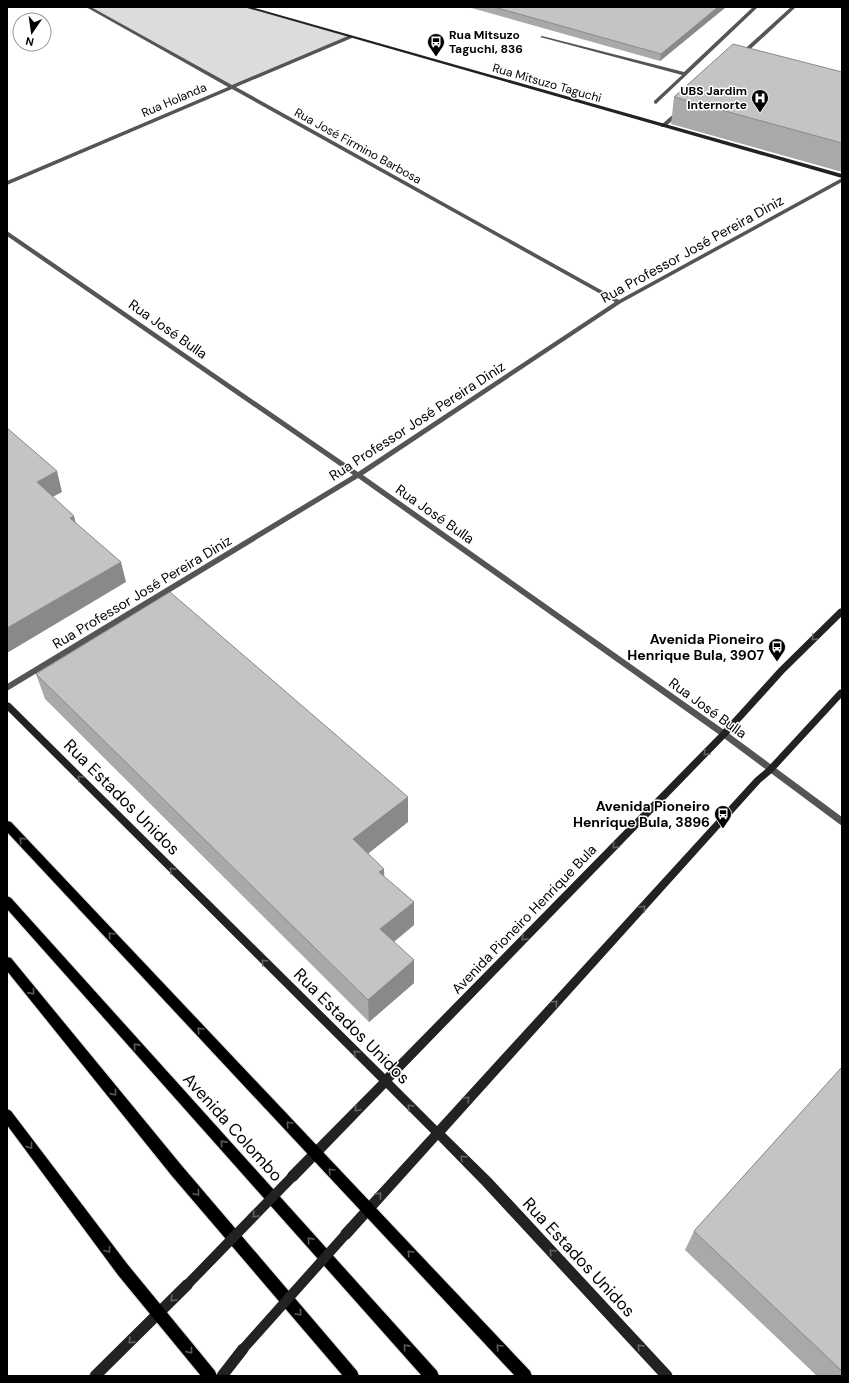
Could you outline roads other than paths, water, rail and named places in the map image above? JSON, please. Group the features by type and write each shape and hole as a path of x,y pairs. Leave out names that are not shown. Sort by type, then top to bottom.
{"main road":[{"path":"7,825 525,1376"},
{"name":"Avenida Colombo","path":"7,901 432,1376"},
{"path":"7,962 178,1171 352,1376"},
{"path":"7,1115 123,1270 210,1376"}],"street":[{"name":"Rua José Firmino Barbosa","path":"88,7 619,302"},
{"name":"Rua Mitsuzo Taguchi","path":"246,7 842,176"},
{"path":"656,102 756,7"},
{"path":"737,59 794,7"},
{"name":"Rua Holanda","path":"7,183 350,37"},
{"path":"542,37 685,74"},
{"path":"663,126 686,106"},
{"name":"Rua Professor José Pereira Diniz","path":"7,688 358,476 619,302 842,180"},
{"name":"Rua José Bulla","path":"7,233 358,476 724,734 770,770 842,822"},
{"name":"Avenida Pioneiro Henrique Bula","path":"95,1376 188,1284 384,1081 724,734 782,670 842,610"},
{"path":"222,1376 367,1208 713,832 758,780 770,770 842,692"},
{"name":"Rua Estados Unidos","path":"7,705 487,1182 667,1376"}],"place":[{"name":"Rua Mitsuzo Taguchi, 836","path":"436,57"},
{"name":"UBS Jardim Internorte","path":"760,113"},
{"name":"Avenida Pioneiro Henrique Bula, 3907","path":"777,662"},
{"name":"Avenida Pioneiro Henrique Bula, 3896","path":"723,829"}]}
